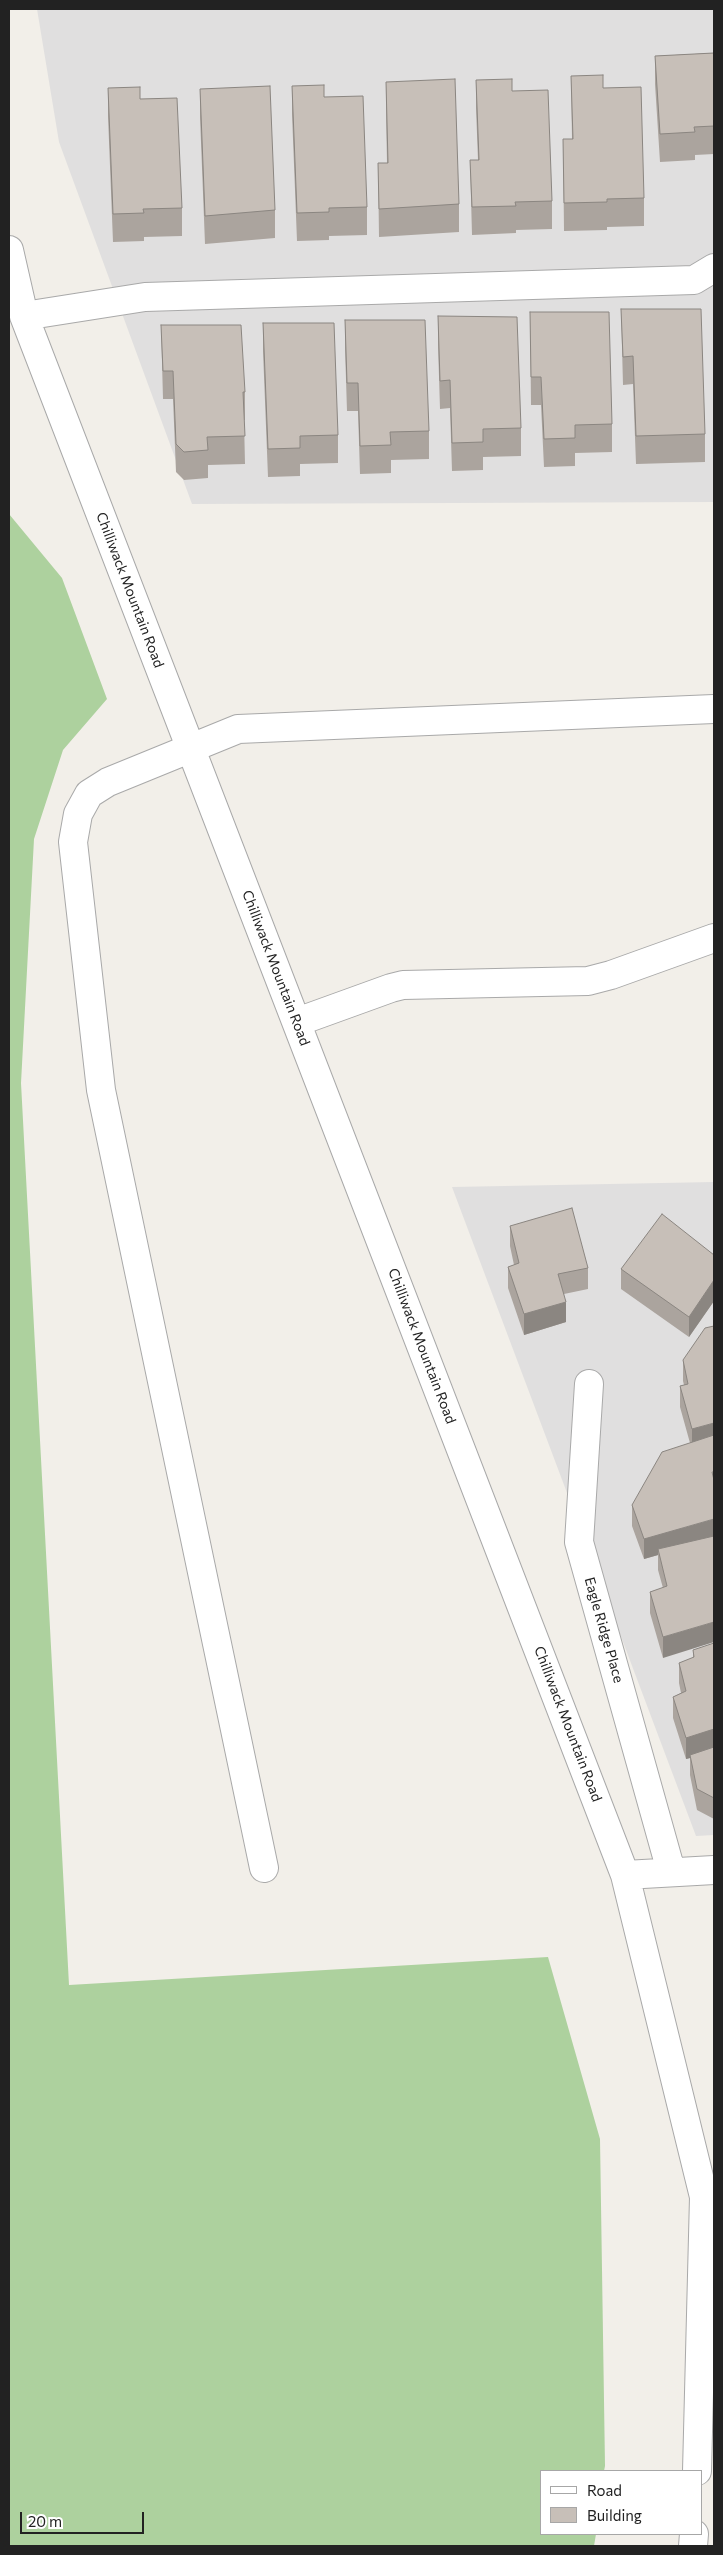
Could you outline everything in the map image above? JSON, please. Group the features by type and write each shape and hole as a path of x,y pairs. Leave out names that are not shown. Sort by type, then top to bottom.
{"street":[{"name":"Chilliwack Mountain Road","path":"9,250 24,316 625,1875 704,2198 697,2470"},
{"path":"24,316 145,297 694,280 714,268"},
{"path":"264,1868 101,1090 73,842 78,814 89,794 108,782 238,729 714,709"},
{"path":"296,1022 403,985 588,981 612,975 714,938"},
{"name":"Eagle Ridge Place","path":"589,1384 579,1542 671,1871"},
{"path":"625,1875 714,1870"}],"shaded area":[{"path":"37,9 714,9 714,502 192,504 59,142"},
{"path":"714,1182 714,1835 696,1836 452,1187"}],"green space":[{"path":"9,514 62,578 107,699 63,750 34,839 21,1083 69,1985 548,1957 600,2139 605,2466 604,2470 540,2470 540,2535 596,2535 594,2546 9,2546"}],"building":[{"path":"714,53 714,126 694,127 695,132 660,134 655,56"},
{"path":"603,75 603,88 641,87 644,198 607,199 607,202 564,203 563,139 573,139 571,76"},
{"path":"455,79 459,204 379,209 378,163 388,163 386,82"},
{"path":"512,79 512,91 548,90 552,201 515,202 516,206 472,207 470,160 479,160 476,80"},
{"path":"324,85 324,97 363,96 367,207 329,208 329,212 297,213 292,86"},
{"path":"270,86 275,210 205,216 200,89"},
{"path":"140,87 140,99 177,98 182,208 143,209 144,213 113,214 108,88"},
{"path":"621,309 701,309 705,434 636,436 633,356 623,357"},
{"path":"530,312 609,312 612,424 575,425 575,438 544,439 541,377 531,377"},
{"path":"438,316 517,317 521,428 483,429 483,442 452,443 450,380 440,381"},
{"path":"345,320 425,320 429,431 390,432 391,445 360,446 358,383 347,383"},
{"path":"263,323 334,323 338,435 300,436 300,448 268,449"},
{"path":"161,325 241,325 245,392 243,392 245,436 207,437 208,450 184,452 176,444 173,371 163,371"},
{"path":"572,1208 588,1268 558,1274 566,1302 524,1314 508,1267 519,1263 510,1226"},
{"path":"662,1214 714,1255 714,1280 689,1317 621,1269"},
{"path":"714,1326 714,1423 692,1429 680,1386 688,1384 683,1360 705,1328"},
{"path":"714,1435 714,1472 712,1472 714,1480 714,1519 644,1539 632,1505 662,1452"},
{"path":"714,1536 714,1622 663,1637 650,1592 667,1586 658,1549"},
{"path":"714,1643 714,1729 686,1738 673,1697 686,1691 679,1663 694,1657 693,1650"},
{"path":"714,1747 714,1798 697,1789 690,1755"}]}
